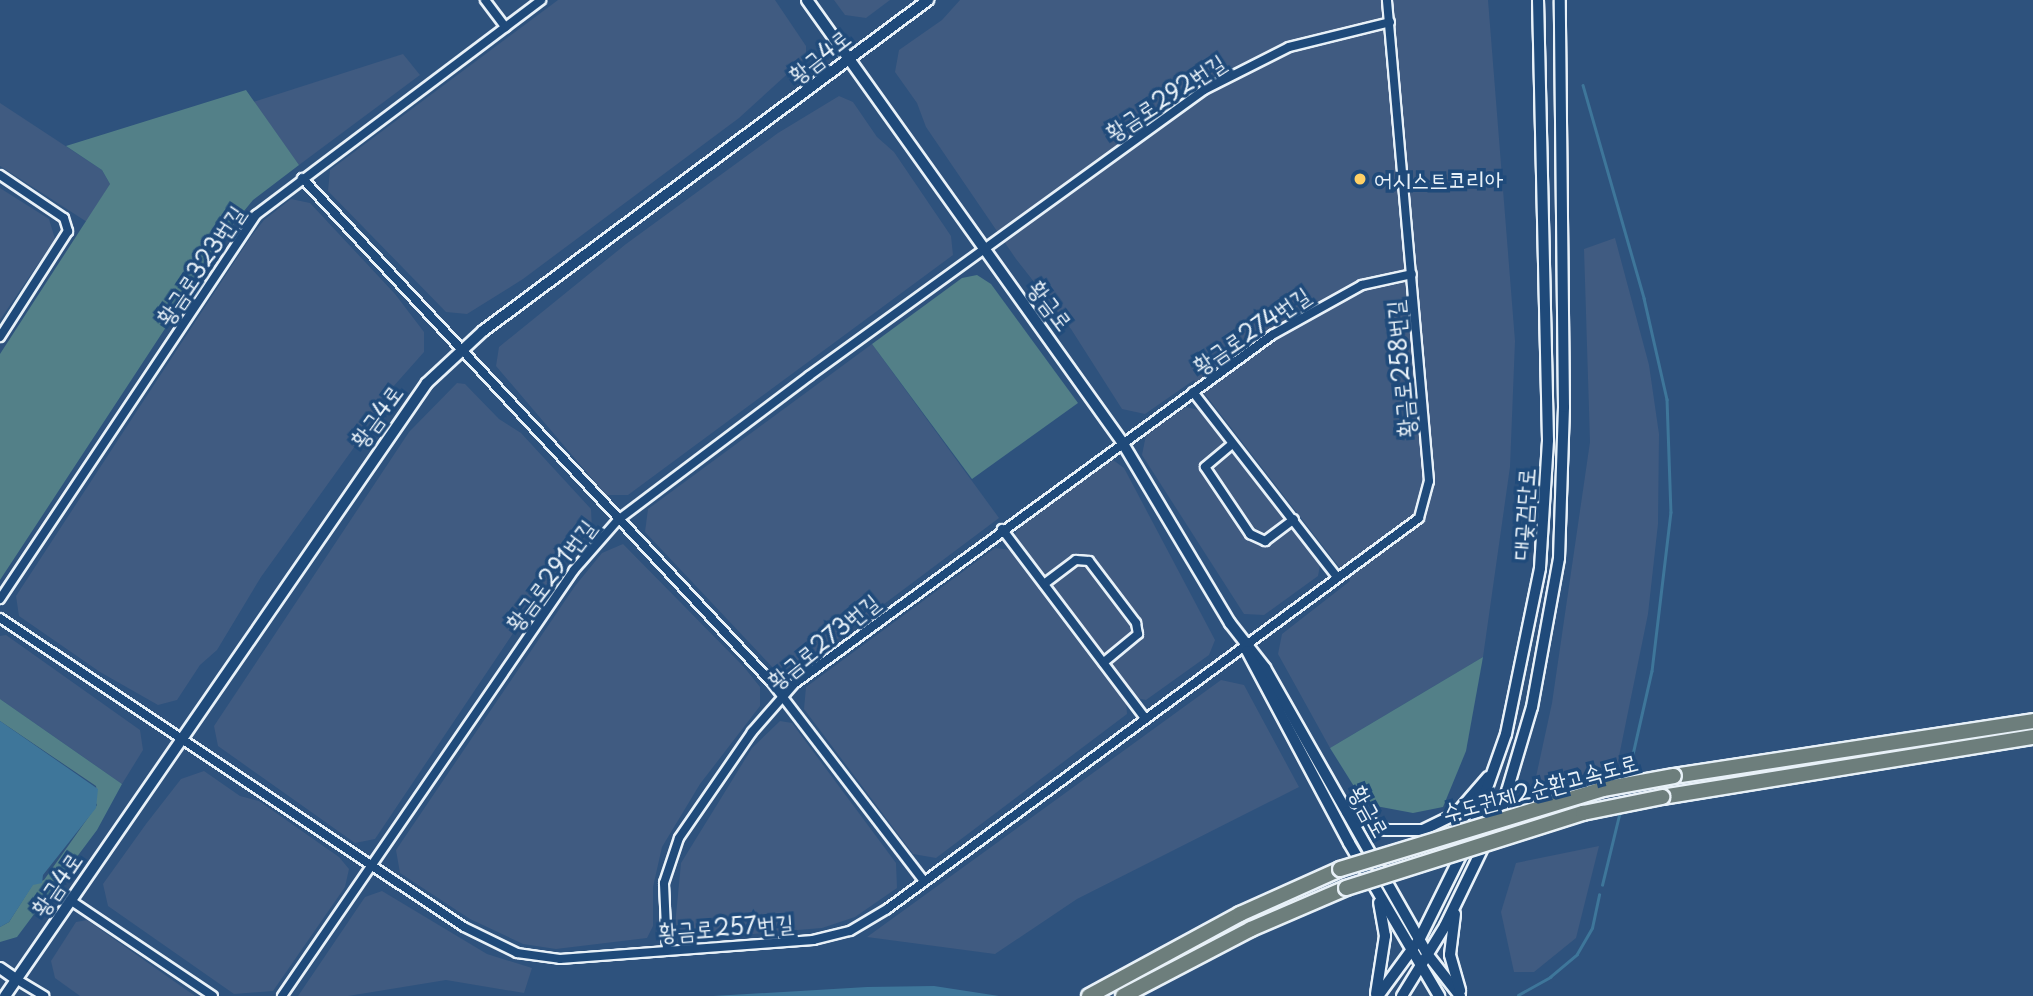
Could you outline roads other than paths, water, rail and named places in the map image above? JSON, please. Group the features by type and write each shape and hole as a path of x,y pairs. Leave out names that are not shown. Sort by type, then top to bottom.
{"highway":[{"name":"수도권제2순환고속도로","path":"1089,996 1240,914 1340,869 1603,789 2033,721"},
{"name":"수도권제2순환고속도로","path":"1128,993 1251,929 1346,888 1583,813 1662,797 2033,737"}],"street":[{"path":"485,0 505,27"},
{"name":"황금로323번길","path":"0,599 245,229 264,206 541,0"},
{"name":"황금로","path":"807,0 851,58 983,249 1122,442 1245,645 1265,668 1428,956 1458,991"},
{"name":"황금4로","path":"5,996 393,427 461,348 928,0"},
{"name":"황금로258번길","path":"1245,645 1336,576 1410,525 1428,496 1412,274 1387,0"},
{"name":"대곶검단로","path":"1379,992 1419,940 1468,839 1496,766 1532,619 1546,515 1548,387 1538,0"},
{"name":"대곶검단로","path":"1402,995 1428,956 1458,901 1502,808 1519,759 1559,558 1564,407 1560,0"},
{"name":"황금로292번길","path":"983,249 1227,77 1309,40 1390,22"},
{"path":"0,175 64,218 68,231 0,337"},
{"path":"302,178 783,695 924,881"},
{"name":"황금로291번길","path":"282,996 567,579 618,520 983,249"},
{"name":"황금로274번길","path":"1122,442 1316,308 1376,280 1412,274"},
{"path":"1193,392 1336,576"},
{"name":"황금로273번길","path":"667,950 663,895 673,852 727,766 783,695 1122,442"},
{"path":"1231,444 1205,467 1250,534 1265,541 1294,519"},
{"path":"1002,529 1145,718"},
{"path":"1044,584 1076,560 1089,561 1136,623 1138,634 1103,663"},
{"path":"0,618 181,738"},
{"name":"황금로","path":"1245,645 1255,674 1410,953 1437,993"},
{"name":"황금로257번길","path":"181,738 464,927 517,953 560,959 840,935 870,920 1245,645"},
{"path":"1346,812 1386,830 1423,830 1456,814 1496,766"},
{"path":"1376,890 1385,936 1379,992"},
{"path":"70,900 213,996"},
{"path":"1458,901 1450,947 1458,991"},
{"path":"0,968 44,996"}],"waterway":[{"path":"1583,85 1644,298 1667,399 1671,512 1652,671 1627,781"},
{"path":"1602,885 1620,811"},
{"path":"1518,995 1550,977 1577,954 1592,928 1599,895"}],"place":[{"name":"어시스트코리아","path":"1360,179"}]}
